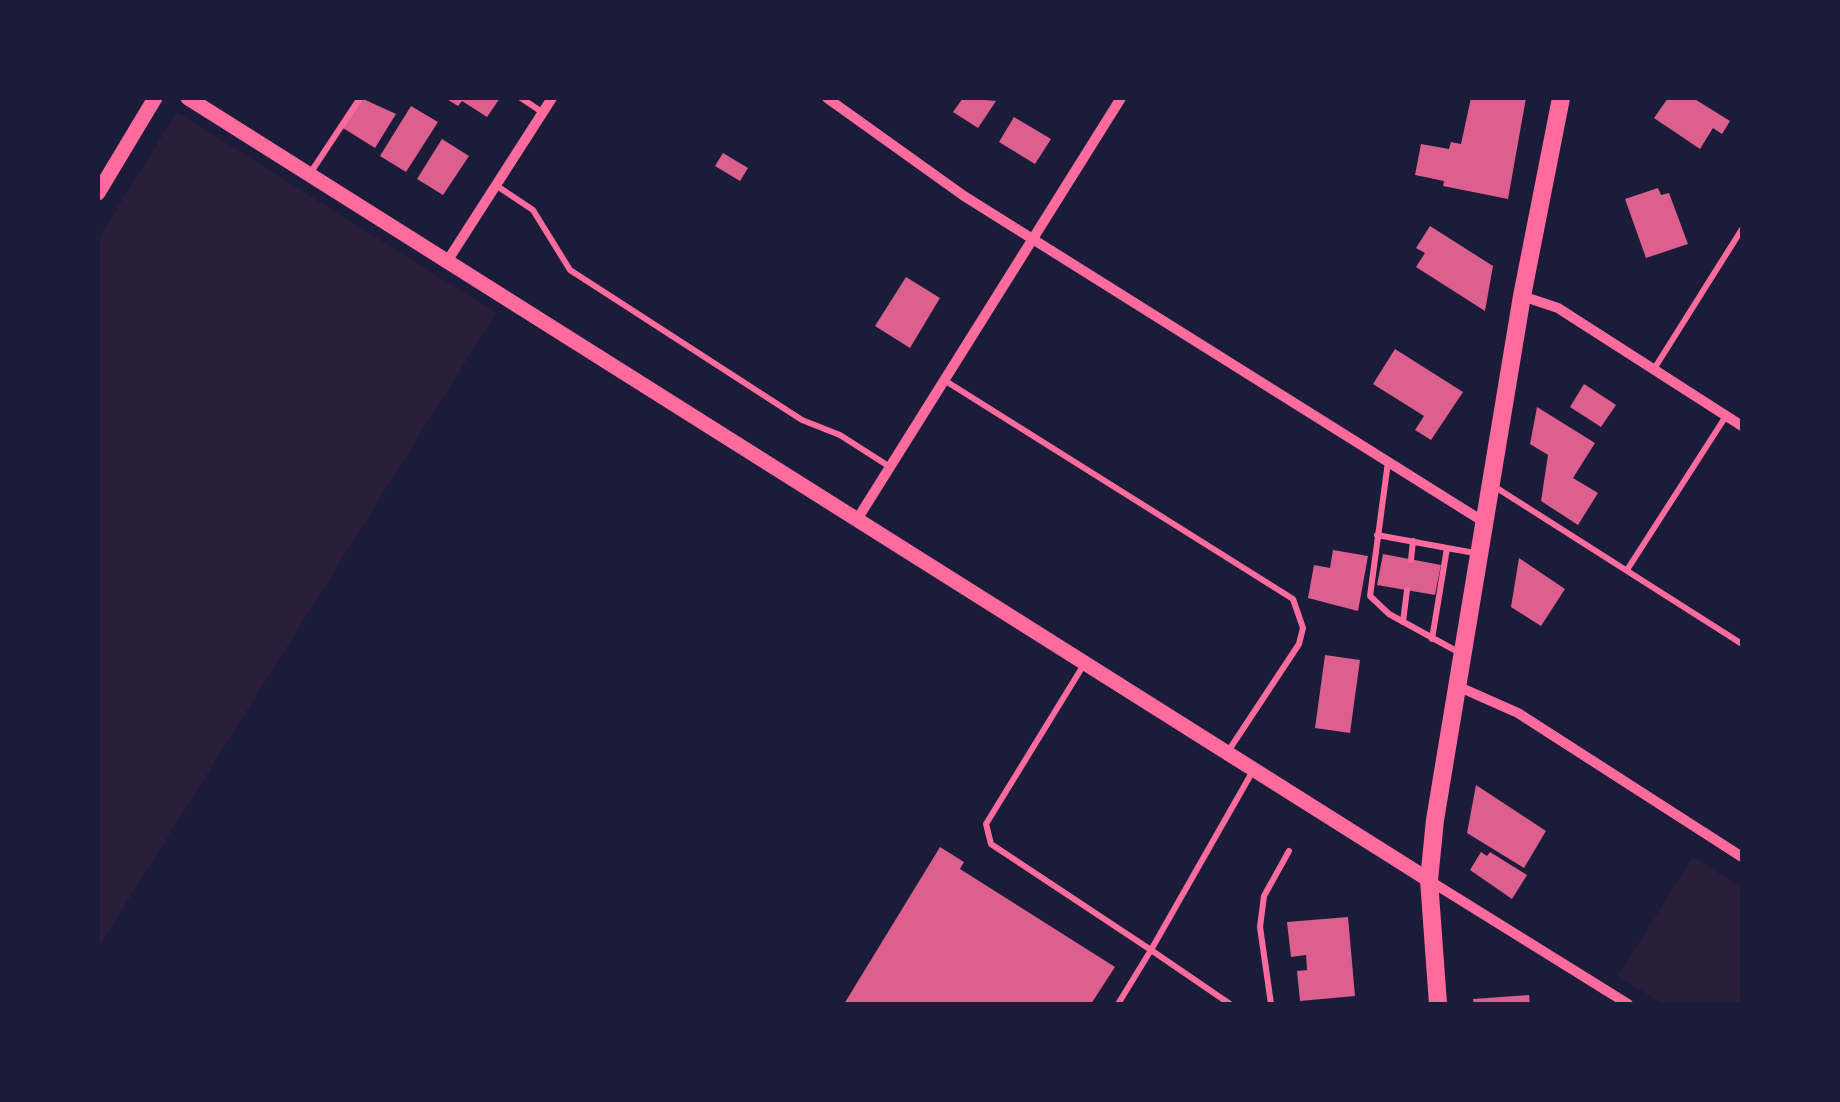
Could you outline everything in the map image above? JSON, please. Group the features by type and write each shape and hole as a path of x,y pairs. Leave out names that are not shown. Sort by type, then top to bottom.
{"main road":[{"path":"1438,1004 1429,880 1461,653 1522,296 1561,98"}],"street":[{"path":"98,193 155,98"},
{"path":"188,98 1628,1004"},
{"path":"446,263 552,98"},
{"path":"827,98 964,196 1484,522"},
{"path":"858,518 1121,98"},
{"path":"1522,296 1558,308 1742,426"},
{"path":"1456,685 1518,713 1742,857"}],"lane":[{"path":"310,174 360,98"},
{"path":"521,98 542,112"},
{"path":"496,186 533,210 570,270 786,410 840,435 890,467"},
{"path":"1654,369 1742,229"},
{"path":"944,380 1292,599 1301,613 1299,644 1228,751"},
{"path":"1628,570 1726,416"},
{"path":"1388,461 1370,596 1403,622 1461,653"},
{"path":"1490,484 1742,644"},
{"path":"1378,535 1478,554"},
{"path":"1410,560 1413,541"},
{"path":"1432,640 1447,548"},
{"path":"1403,622 1407,590"},
{"path":"1086,660 986,824 991,844 1230,1004"},
{"path":"1118,1004 1255,768"},
{"path":"1271,1004 1260,928 1264,896 1290,851"}],"shaded area":[{"path":"177,112 496,313 98,948 98,239"},
{"path":"1693,857 1742,888 1742,1004 1663,1004 1618,976"}],"building":[{"path":"361,98 396,114 375,148 343,128"},
{"path":"445,98 500,98 487,117 462,101 458,106"},
{"path":"963,98 996,101 978,128 953,112"},
{"path":"1471,98 1526,98 1508,199 1443,186 1444,181 1415,175 1421,144 1449,149 1451,142 1461,144"},
{"path":"1668,98 1693,98 1730,121 1722,134 1713,128 1700,149 1654,118"},
{"path":"411,106 438,122 406,172 380,156"},
{"path":"1014,117 1051,139 1035,164 999,142"},
{"path":"442,139 469,156 443,195 417,179"},
{"path":"723,153 748,168 740,181 715,166"},
{"path":"1658,188 1661,195 1669,193 1688,244 1646,258 1625,199"},
{"path":"1430,226 1493,266 1485,311 1416,267 1425,253 1416,248"},
{"path":"906,277 940,298 910,348 875,326"},
{"path":"1395,349 1463,392 1431,440 1415,430 1424,416 1373,384"},
{"path":"1584,384 1616,405 1601,427 1570,407"},
{"path":"1537,407 1595,443 1573,478 1598,493 1578,525 1541,501 1548,455 1530,444"},
{"path":"1333,550 1368,556 1358,611 1308,598 1314,565 1330,568"},
{"path":"1383,554 1441,565 1435,595 1377,585"},
{"path":"1519,558 1565,589 1541,626 1511,607"},
{"path":"1325,655 1360,660 1350,733 1315,728"},
{"path":"1476,785 1546,831 1524,868 1467,833"},
{"path":"940,847 964,862 960,869 1115,967 1091,1004 844,1004"},
{"path":"1481,852 1487,856 1490,852 1527,875 1512,899 1470,870"},
{"path":"1348,917 1355,996 1300,1001 1297,971 1307,970 1306,955 1291,957 1287,922"},
{"path":"1529,995 1530,1004 1474,1004 1473,999"}]}
